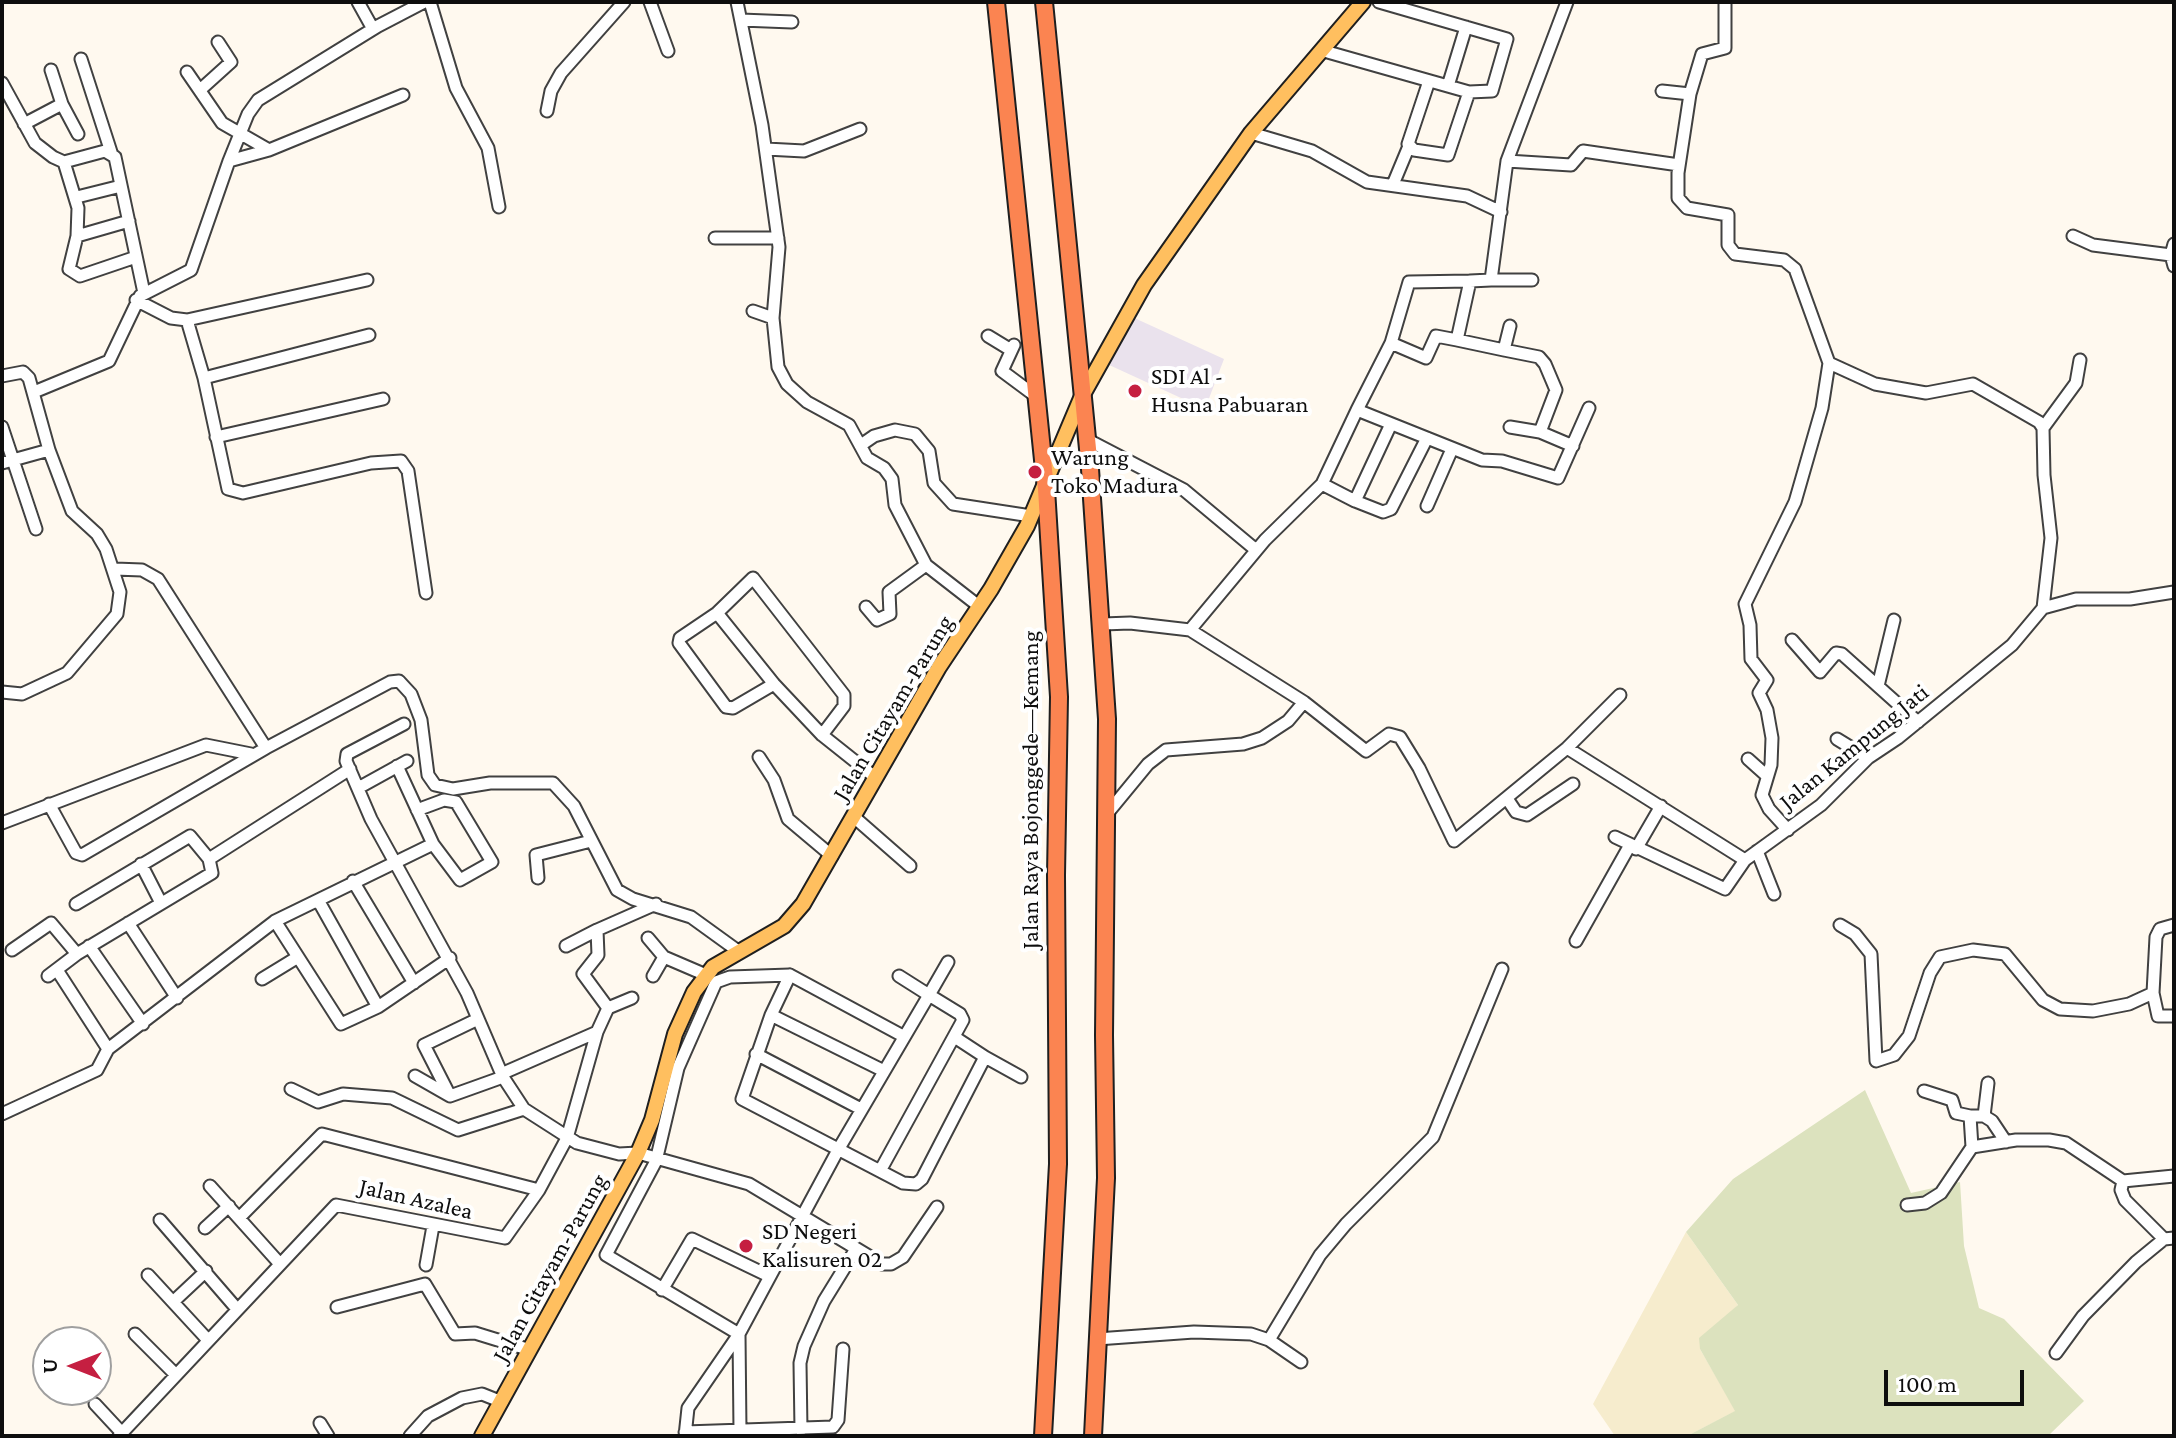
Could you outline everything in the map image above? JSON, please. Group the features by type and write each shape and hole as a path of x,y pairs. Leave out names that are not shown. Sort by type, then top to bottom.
{"highway":[{"name":"Jalan Raya Bojonggede—Kemang","path":"996,2 1046,489 1059,697 1056,875 1058,1164 1043,1436"},
{"path":"1044,2 1103,624 1107,719 1106,1178 1093,1436"}],"main road":[{"name":"Jalan Citayam-Parung","path":"482,1436 527,1349 638,1153 652,1120 675,1034 706,975 738,951 790,921 832,856 939,667 980,607 1031,516 1046,489 1082,396 1144,285 1251,133 1363,2"}],"street":[{"path":"361,2 376,27"},
{"path":"140,297 180,279 195,265 240,133 248,114 266,93 376,27 427,2 456,88 488,148 499,207"},
{"path":"547,111 551,91 561,73 624,2"},
{"path":"650,2 668,51"},
{"path":"737,2 766,149 778,238 773,318 775,358 781,375 818,410 845,421 872,464 884,468 892,479 895,505 926,565 980,607"},
{"path":"1324,51 1469,92 1492,91 1508,43 1502,37 1379,2"},
{"path":"1491,280 1507,161 1567,2"},
{"path":"1724,2 1724,50 1702,54 1690,94 1679,165 1679,201 1690,209 1728,215 1728,245 1732,252 1784,260 1795,269 1829,363 1822,408 1795,502 1745,604 1750,620 1751,659 1767,680 1759,693 1772,732 1772,755 1762,788 1765,802 1788,830"},
{"path":"741,20 792,22"},
{"path":"1448,86 1466,27"},
{"path":"200,90 231,62 218,42"},
{"path":"34,392 109,361 119,347 140,297 136,257 121,186 81,59"},
{"path":"51,70 62,104 78,134"},
{"path":"187,72 222,123 269,150"},
{"path":"1394,182 1429,81"},
{"path":"2,83 35,143 64,162 77,197 77,236 70,260 73,274 80,276 136,257"},
{"path":"1662,91 1690,94"},
{"path":"1409,146 1443,157 1448,155 1469,92"},
{"path":"229,161 269,150 403,95"},
{"path":"24,124 62,104"},
{"path":"766,149 804,151 860,129"},
{"path":"1251,133 1312,151 1367,182 1467,196 1501,212"},
{"path":"1507,161 1571,165 1583,151 1679,165"},
{"path":"64,162 111,152"},
{"path":"77,197 121,186"},
{"path":"77,236 129,221"},
{"path":"2073,236 2093,245 2173,255"},
{"path":"715,238 778,238"},
{"path":"140,297 171,318 187,320 367,280"},
{"path":"1190,630 1256,550 1322,484 1391,343 1409,282 1532,280"},
{"path":"1457,340 1470,281"},
{"path":"753,311 773,318"},
{"path":"187,320 204,378 228,489 237,494 371,463 401,461 408,471 426,593"},
{"path":"1504,350 1510,326"},
{"path":"204,378 369,335"},
{"path":"988,336 1012,348 1002,371 1037,397"},
{"path":"1391,343 1426,358 1435,337 1539,357 1556,390 1540,432"},
{"path":"2080,360 2076,383 2043,428 2045,489 2051,538 2043,608 2076,599 2130,599 2174,592"},
{"path":"1829,363 1875,384 1926,393 1973,384 2030,416 2043,428"},
{"path":"2,376 23,372 34,392 49,450 72,511 97,534 115,569 120,592 117,614 74,667 22,694 2,692"},
{"path":"216,437 383,399"},
{"path":"1357,410 1482,460 1502,461 1558,478 1589,408"},
{"path":"1355,501 1391,424"},
{"path":"2,427 7,461 36,529"},
{"path":"1510,427 1540,432 1573,446"},
{"path":"861,445 874,436 895,430 915,434 929,451 934,483 953,504 1031,516"},
{"path":"1322,484 1383,512 1391,509 1427,438"},
{"path":"1086,439 1127,457 1184,490 1256,550"},
{"path":"1427,506 1452,449"},
{"path":"7,461 49,450"},
{"path":"866,607 877,620 892,614 889,592 926,565"},
{"path":"115,569 150,571 158,579 266,748"},
{"path":"774,684 733,708 723,705 679,643 680,638 717,613 755,579 844,695 844,706 822,735"},
{"name":"Jalan Kampung Jati","path":"1633,847 1723,889 1745,860 1821,805 1868,758 1918,722 2012,645 2043,608"},
{"path":"717,613 774,684 822,735 876,778"},
{"path":"1878,686 1894,620"},
{"path":"1103,624 1130,623 1190,630 1304,702 1366,751 1389,734 1405,741 1454,841 1508,800 1567,748 1620,695"},
{"path":"1792,640 1820,672 1836,653 1842,654 1918,722"},
{"path":"49,804 76,853 82,855 251,754 390,682 399,681 411,694 421,720 428,775 435,785 453,789 490,783 551,782 574,806 617,890 691,917 738,951"},
{"path":"1106,815 1148,764 1166,750 1243,744 1262,738 1288,721 1304,702"},
{"path":"404,724 346,755 350,769 371,819 450,958 502,1075 524,1109 567,1138 599,1150 638,1153 656,1161 737,1179 771,1194 882,1264 897,1262 937,1207"},
{"path":"1837,739 1868,758"},
{"path":"2,823 208,744 251,754"},
{"path":"1567,748 1745,860"},
{"path":"759,757 774,780 788,819 832,856"},
{"path":"1748,759 1767,776"},
{"path":"360,787 402,764 417,810 433,844 460,880 492,862 456,802 444,800 417,810"},
{"path":"209,859 350,769"},
{"path":"1508,800 1516,812 1527,815 1573,784"},
{"path":"1576,941 1661,806"},
{"path":"854,817 910,866"},
{"path":"76,904 191,836 209,859 212,873 89,946 53,973 108,1049"},
{"path":"1615,837 1633,847"},
{"path":"538,878 536,855 591,841"},
{"path":"2,1114 97,1070 108,1049 275,921 433,844"},
{"path":"1757,851 1774,894"},
{"path":"141,864 161,903"},
{"path":"353,881 414,983"},
{"path":"318,900 378,1007"},
{"path":"566,946 656,904"},
{"path":"275,921 340,1024 378,1007 450,958"},
{"path":"12,950 51,923 77,954"},
{"path":"128,923 177,998"},
{"path":"1840,925 1855,934 1871,954 1876,1061 1901,1049 1918,1016 1934,964 1950,954 1987,951 2010,956 2041,999 2062,1009 2110,1008 2153,993"},
{"path":"2174,925 2160,929 2156,937 2153,993 2158,1016 2174,1016"},
{"path":"597,930 598,955 583,974 608,1008 632,998"},
{"path":"648,938 664,957 706,975"},
{"path":"89,946 143,1024"},
{"path":"262,979 298,957"},
{"path":"653,976 664,957"},
{"path":"843,1349 836,1424 823,1430 685,1434 688,1408 739,1334 801,1215 948,962"},
{"path":"1269,1340 1320,1255 1346,1224 1433,1137 1502,969"},
{"path":"739,1334 605,1254 656,1161 678,1068 716,982 730,977 790,975 903,1036"},
{"path":"790,975 756,1054 744,1101 906,1184 916,1184 922,1179 985,1057"},
{"path":"880,1171 956,1038 962,1016 899,976"},
{"name":"Jalan Azalea","path":"121,1434 336,1205 503,1240 539,1190 567,1138 597,1032 608,1008"},
{"path":"771,1015 884,1071"},
{"path":"450,1096 424,1045 478,1019"},
{"path":"450,1096 597,1032"},
{"path":"956,1038 1021,1077"},
{"path":"756,1054 861,1109"},
{"path":"415,1076 450,1096"},
{"path":"1984,1116 1988,1083"},
{"path":"291,1089 315,1102 343,1094 392,1098 458,1130 524,1109"},
{"path":"1924,1091 1952,1100 1956,1113 1984,1116 1998,1128 2006,1142"},
{"path":"1907,1205 1925,1203 1941,1193 1972,1147 1970,1116"},
{"path":"240,1217 322,1134 539,1190"},
{"path":"1972,1147 2035,1139 2066,1143 2123,1181 2174,1176"},
{"path":"2056,1353 2083,1316 2169,1238 2125,1200 2121,1190 2123,1181"},
{"path":"210,1186 280,1264"},
{"path":"205,1228 229,1206"},
{"path":"160,1220 237,1309"},
{"path":"426,1265 433,1226"},
{"path":"662,1290 692,1239 769,1276"},
{"path":"801,1430 800,1363 804,1346 824,1301 856,1249"},
{"path":"174,1301 206,1271"},
{"path":"148,1275 207,1339"},
{"path":"337,1307 425,1284 455,1334 475,1333 527,1349"},
{"path":"1097,1339 1215,1332 1269,1340 1301,1362"},
{"path":"135,1334 176,1375"},
{"path":"739,1334 740,1431"},
{"path":"410,1436 428,1416 462,1398 482,1394 502,1402"},
{"path":"97,1406 121,1434"},
{"path":"320,1423 328,1436"}],"shaded area":[{"path":"1130,316 1224,359 1205,409 1107,364"},
{"path":"1686,1232 1738,1305 1700,1349 1736,1411 1687,1436 1615,1436 1593,1404"}],"green space":[{"path":"1865,1090 1911,1193 1960,1182 1964,1246 1979,1308 2004,1319 2084,1401 2048,1436 1687,1436 1735,1411 1700,1349 1699,1338 1738,1305 1686,1232 1733,1179"}],"place":[{"name":"SDI Al - Husna Pabuaran","path":"1135,391"},
{"name":"Warung Toko Madura","path":"1035,472"},
{"name":"SD Negeri Kalisuren 02","path":"746,1246"}]}
